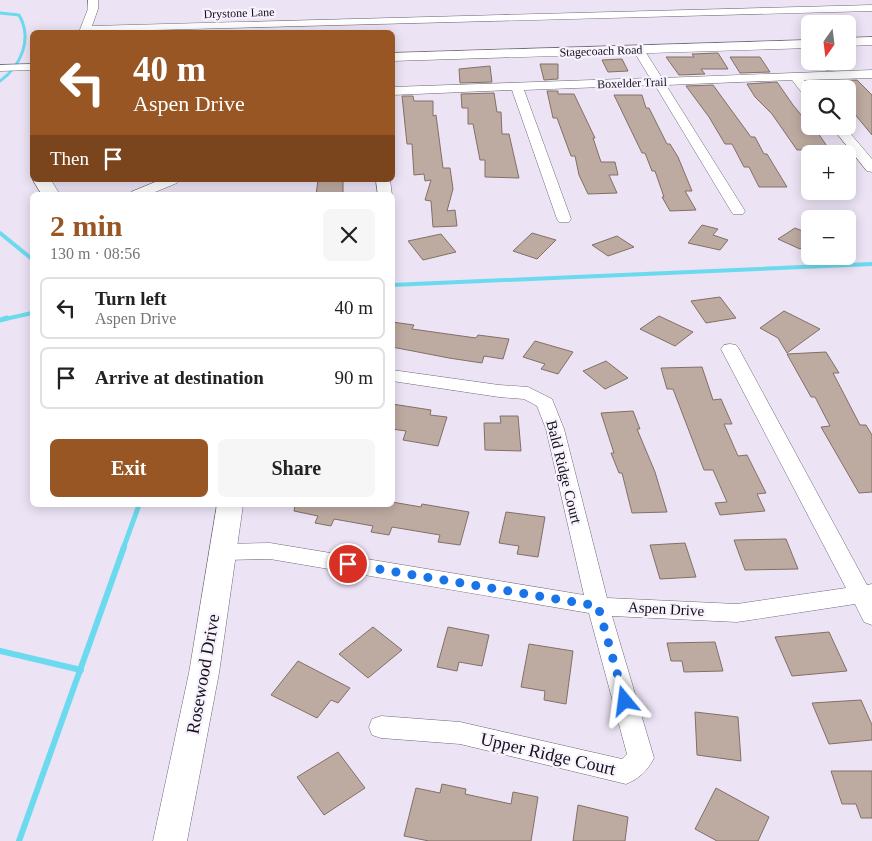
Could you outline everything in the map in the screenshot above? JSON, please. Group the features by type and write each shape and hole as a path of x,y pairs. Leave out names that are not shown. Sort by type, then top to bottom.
{"main road":[{"path":"856,42 872,41"},
{"name":"Stagecoach Road","path":"395,57 801,44"},
{"name":"Rosewood Drive","path":"170,841 204,673 230,507"}],"street":[{"path":"85,30 93,9 93,0"},
{"name":"Drystone Lane","path":"111,30 614,11 872,8"},
{"path":"639,50 738,211"},
{"path":"0,68 30,67"},
{"name":"Boxelder Trail","path":"395,91 872,74"},
{"path":"795,77 801,84"},
{"path":"517,87 564,219"},
{"path":"844,135 872,168"},
{"path":"143,192 167,182"},
{"path":"730,349 867,594 872,616"},
{"name":"Bald Ridge Court","path":"395,375 499,391 528,393 544,403 555,429 598,606"},
{"name":"Aspen Drive","path":"224,552 270,551 598,606 737,613 867,594"},
{"name":"Upper Ridge Court","path":"381,728 460,733 626,772 641,758 598,606"}],"building":[{"path":"718,53 728,69 701,69 705,74 679,75 666,57 694,57 692,54"},
{"path":"730,57 760,57 770,72 740,73"},
{"path":"622,59 628,71 608,72 602,60"},
{"path":"540,64 558,64 558,79 544,80"},
{"path":"490,66 492,82 460,83 459,69"},
{"path":"856,80 872,95 872,135 856,116"},
{"path":"777,82 801,115 801,135 819,135 826,145 801,145 801,150 797,150 772,114 755,97 747,84"},
{"path":"713,85 751,137 755,137 764,154 767,154 787,187 759,187 749,167 744,167 732,144 725,144 709,117 686,86"},
{"path":"547,91 558,91 558,94 574,94 595,138 593,138 601,162 615,162 618,175 609,175 617,193 588,194 579,175 575,156 571,156 557,118 553,118"},
{"path":"494,93 497,112 501,112 502,134 509,134 519,178 485,177 485,160 480,160 473,124 468,124 468,108 462,108 461,94"},
{"path":"614,95 642,95 646,108 649,108 667,144 670,144 678,157 692,191 685,191 696,210 670,211 662,197 664,197 655,171 652,171 645,153 642,153"},
{"path":"402,96 413,96 414,101 433,101 433,116 436,115 443,168 450,168 453,189 447,211 455,210 457,226 433,227 431,201 425,200 431,180 425,181 424,174 414,175 412,144 407,144"},
{"path":"318,182 343,182 343,192 316,192"},
{"path":"702,225 718,229 713,235 728,240 720,250 688,243"},
{"path":"795,228 801,230 801,248 800,249 778,239"},
{"path":"532,233 556,240 537,259 513,251"},
{"path":"441,234 456,252 423,260 408,241"},
{"path":"617,236 634,247 608,256 592,245"},
{"path":"720,297 736,318 706,323 691,301"},
{"path":"784,311 820,329 787,353 778,338 760,328"},
{"path":"659,316 693,332 675,346 640,329"},
{"path":"395,322 414,325 412,329 476,338 478,335 509,339 503,359 484,356 482,363 395,348"},
{"path":"535,341 573,352 558,374 541,369 545,364 523,357"},
{"path":"826,352 839,373 833,373 860,425 866,425 872,435 872,492 859,493 821,427 830,426 815,397 811,397 787,354"},
{"path":"606,361 628,378 605,389 583,371"},
{"path":"702,367 713,400 721,399 732,424 724,424 738,456 747,455 766,493 757,494 765,511 720,515 715,503 727,502 713,470 704,470 673,389 667,389 661,368"},
{"path":"395,404 431,410 430,415 447,417 438,446 403,440 406,431 395,429"},
{"path":"633,411 640,429 637,429 655,472 667,512 632,513 622,473 619,473 611,453 614,453 601,413"},
{"path":"500,416 518,416 521,451 485,450 484,423 501,423"},
{"path":"395,503 421,507 422,504 469,512 460,545 438,542 440,535 392,527 389,535 371,532 373,526 334,519 331,526 315,523 318,516 294,511 295,507 395,507"},
{"path":"506,512 545,517 538,557 517,554 519,546 499,543"},
{"path":"786,539 798,569 745,570 734,540"},
{"path":"685,543 696,577 660,579 650,545"},
{"path":"373,627 402,650 368,678 339,654"},
{"path":"448,627 489,635 482,666 459,662 457,671 437,667"},
{"path":"829,632 847,671 792,676 775,637"},
{"path":"715,642 723,671 684,672 682,661 671,661 667,643"},
{"path":"529,644 573,651 566,704 544,700 545,691 521,687"},
{"path":"298,661 350,688 338,703 331,700 317,718 271,695"},
{"path":"861,700 872,725 872,740 829,744 812,703"},
{"path":"695,712 738,717 741,761 697,755"},
{"path":"338,752 365,788 324,815 297,777"},
{"path":"831,771 872,771 872,818 861,818 856,804 842,804"},
{"path":"442,784 466,789 465,794 511,804 513,792 538,797 531,841 429,841 404,836 416,788 440,793"},
{"path":"716,788 769,817 758,841 717,841 695,829"},
{"path":"578,805 628,817 625,841 573,841"}],"waterway":[{"path":"0,13 19,15 25,33 25,42 19,60 14,68 0,81"},
{"path":"0,233 30,257"},
{"path":"395,285 872,264"},
{"path":"1,320 30,313"},
{"path":"0,320 7,318"},
{"path":"123,549 138,507"},
{"path":"80,670 124,547"},
{"path":"0,651 80,670"},
{"path":"19,841 80,670"}],"route":[{"path":"348,564 598,606 625,701"}]}
